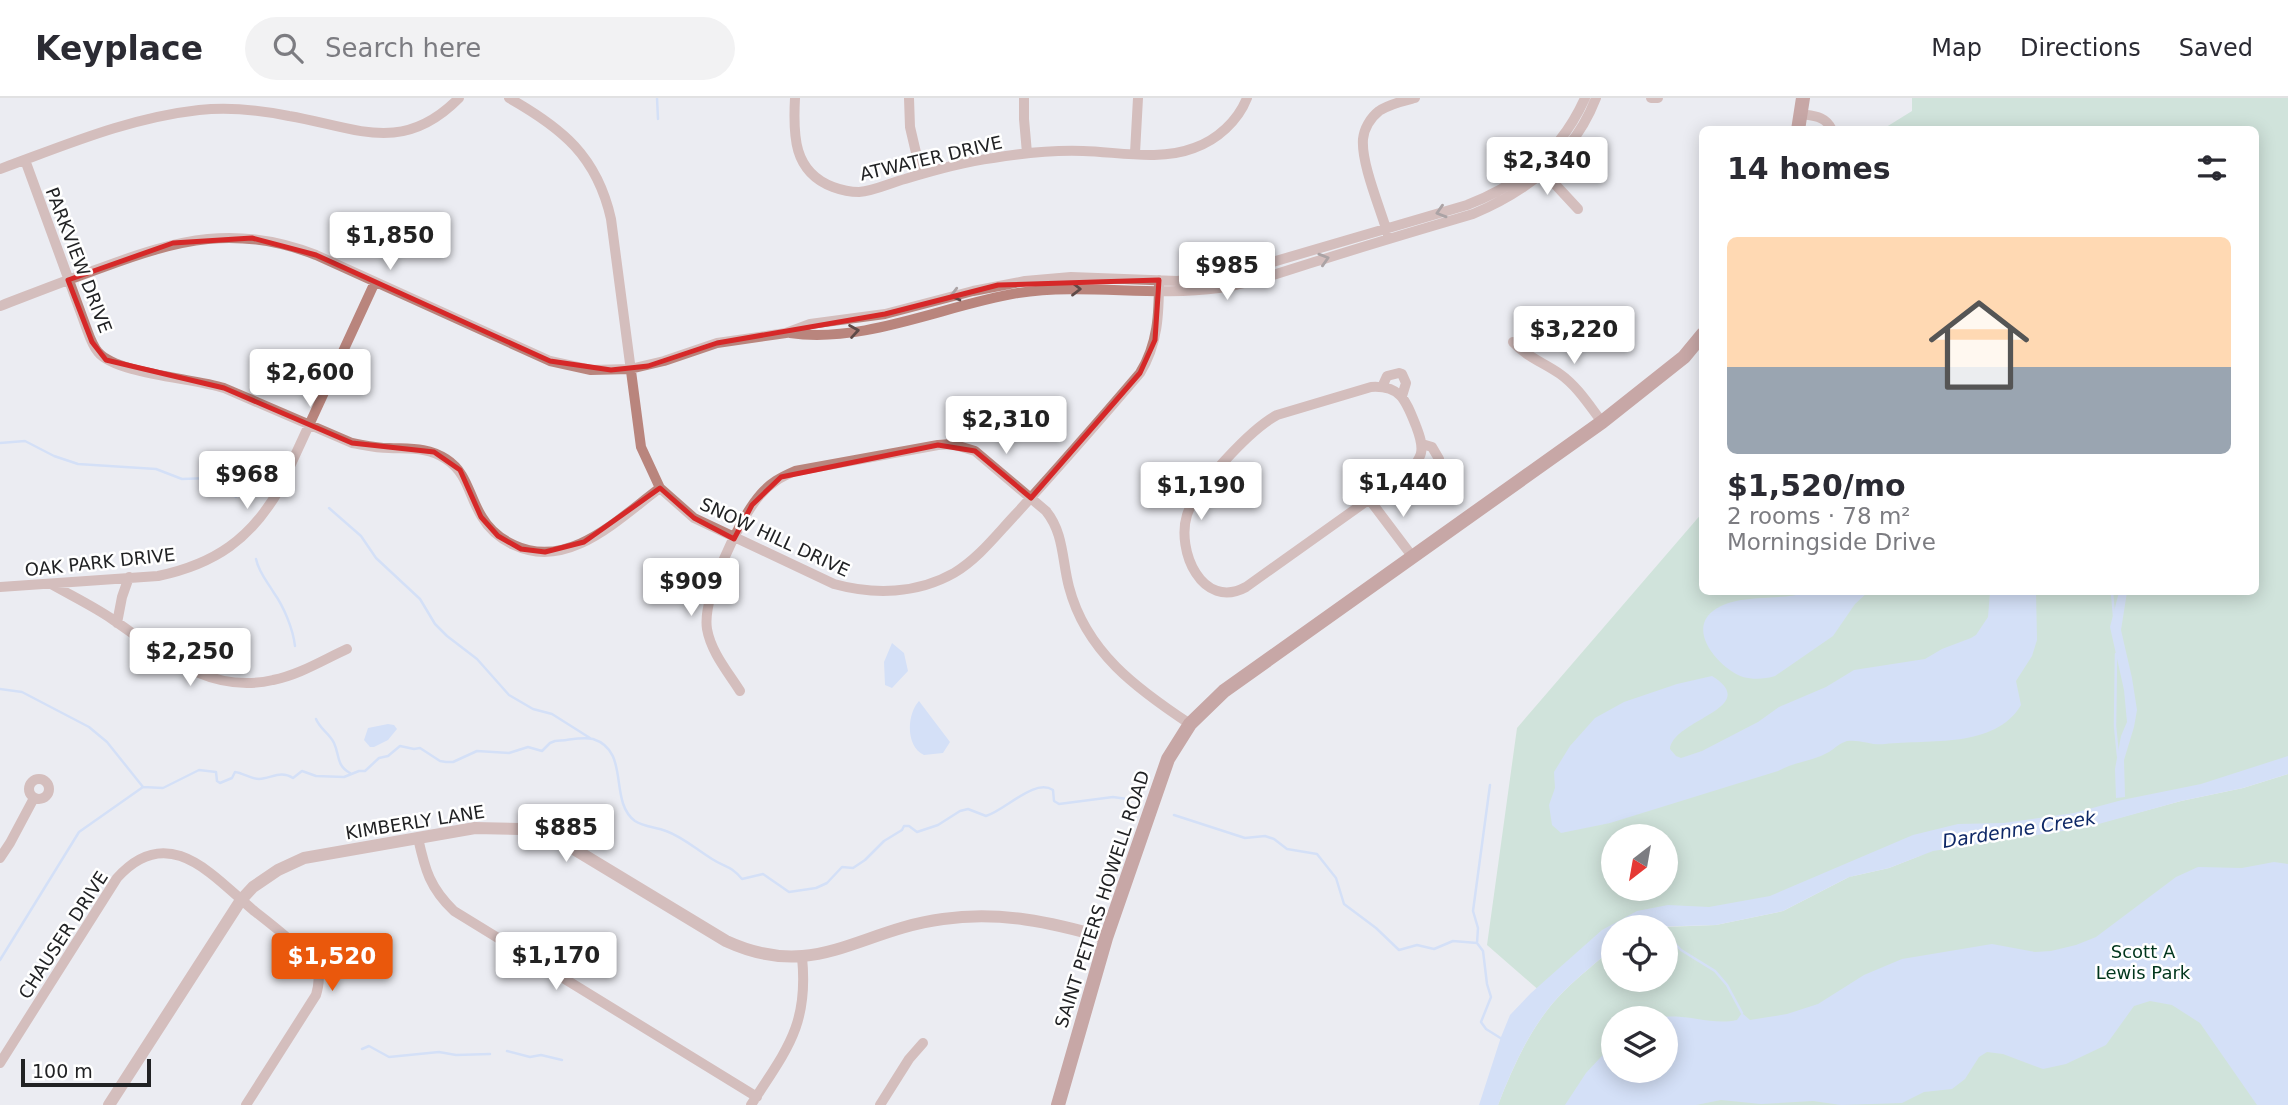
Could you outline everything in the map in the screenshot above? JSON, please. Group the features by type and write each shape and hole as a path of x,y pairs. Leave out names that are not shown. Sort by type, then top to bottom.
{"main road":[{"path":"1799,126 1803,98"},
{"name":"SAINT PETERS HOWELL ROAD","path":"1058,1105 1106,938 1167,760 1190,724 1224,691 1602,422 1684,356 1699,339"}],"street":[{"path":"238,109 239,98"},
{"path":"0,169 110,128 144,119 203,110 238,109 382,134 398,132 431,120 459,98"},
{"name":"SNOW HILL DRIVE","path":"509,98 559,129 583,156 602,189 611,219 641,447 660,488 694,518 834,584 876,592 917,587 954,573 973,559 1031,498 1140,373 1150,357 1155,340 1159,286"},
{"name":"ATWATER DRIVE","path":"795,98 794,138 802,163 820,181 834,188 862,192 947,166 1027,153 1179,152 1210,141 1235,118 1247,98"},
{"path":"909,98 909,127 921,174"},
{"path":"1024,98 1027,153"},
{"path":"1135,153 1138,98"},
{"path":"1388,234 1364,155 1364,130 1377,113 1415,98"},
{"path":"1541,168 1585,98"},
{"path":"786,332 811,336 853,331 1001,297 1064,289 1159,286 1203,279 1245,271 1388,234 1483,198 1541,168 1576,136 1596,98"},
{"path":"1651,98 1658,98"},
{"path":"1801,114 1820,117 1830,126"},
{"name":"PARKVIEW DRIVE","path":"25,160 92,342 106,360 128,369 206,382 224,388 352,443 372,447 422,449 444,457 460,470 481,517 489,527 510,543 534,552 574,548 660,488"},
{"path":"1541,168 1578,209"},
{"path":"0,306 173,243 235,237 305,250 550,362 591,370 630,369 717,343 786,332 810,324 885,314 998,285 1071,277 1159,286"},
{"name":"OAK PARK DRIVE","path":"0,587 158,576 200,564 247,534 270,506 375,282"},
{"path":"998,285 1001,297"},
{"path":"1513,342 1530,358 1563,376 1602,422"},
{"path":"1382,387 1387,376 1392,373 1402,374 1406,383 1402,396 1422,444 1421,454 1414,467 1237,592 1221,593 1206,585 1194,569 1186,548 1185,523 1188,513 1198,493 1258,427 1277,415 1371,387 1382,387 1402,396"},
{"path":"740,691 716,653 706,618 714,586 734,539 752,505 769,485 782,477 825,465 938,444 952,444 975,451 1053,520 1069,590 1086,630 1124,676 1190,724"},
{"path":"1414,467 1432,468 1439,459 1432,447 1422,444"},
{"path":"1369,499 1412,556"},
{"path":"117,623 129,577"},
{"path":"51,584 117,623 182,667 207,678 253,684 289,676 347,649"},
{"path":"0,858 34,798"},
{"name":"KIMBERLY LANE","path":"109,1105 253,887 278,870 304,858 418,838 489,827 521,829 549,836 726,941 762,954 802,957 835,951 911,925 981,916 1038,920 1106,938"},
{"path":"418,838 427,877 443,901 454,911 754,1101 797,1028 804,999 802,957"},
{"name":"CHAUSER DRIVE","path":"0,1063 117,878 141,858 161,853 187,857 206,869 314,964 319,978 316,995 246,1105"},
{"path":"880,1105 909,1059 923,1043"}],"highlighted area":[{"path":"252,238 316,255 550,361 611,370 648,366 717,343 885,314 998,285 1159,280 1155,340 1140,373 1031,498 975,451 938,445 781,477 752,505 734,539 694,518 660,488 584,542 545,552 521,549 498,536 481,517 460,470 434,452 352,443 224,388 106,360 92,342 68,280 173,243"}],"green space":[{"name":"Scott A Lewis Park","path":"1912,98 2288,98 2288,768 2096,824 2181,801 2243,788 2288,774 2288,1105 1498,1105 1517,1059 1542,1017 1564,991 1601,958 1601,992 1678,992 1678,926 1716,925 1783,911 1849,877 1889,868 1922,855 1742,909 1678,918 1678,915 1601,915 1601,939 1541,992 1487,945 1517,728 1699,517 1699,595 2259,595 2259,126 1888,126 1912,111"}],"water":[{"path":"1865,595 1855,604 1833,636 1775,676 1751,679 1734,673 1710,649 1703,629 1706,620 1713,611 1734,601"},
{"path":"1990,595 2036,595 2037,640 2032,656 2016,681 2021,705 2009,719 1995,729 1960,739 1941,741 1880,744 1847,741 1823,755 1778,771 1610,823 1561,833 1552,825 1549,805 1555,788 1554,772 1570,746 1595,718 1624,702 1677,684 1712,676 1725,687 1727,697 1722,705 1685,729 1675,739 1670,749 1681,758 1702,751 1758,722 1779,707 1826,687 1854,670 1925,659 1976,635 1988,617"},
{"path":"2118,595 2127,595 2121,630 2137,710 2124,760 2125,797 2116,798 2115,769 2121,736 2127,722 2124,690 2110,627"},
{"path":"892,643 904,653 908,671 892,688 885,685 884,662"},
{"path":"919,701 950,742 943,753 924,755 914,745 910,721"},
{"path":"388,724 397,729 388,740 370,747 364,740 368,728"},
{"name":"Dardenne Creek","path":"2288,756 2288,774 2243,788 2181,801 2088,827 1933,851 1889,868 1849,877 1783,911 1716,925 1678,926 1678,915 1630,915 1668,905 1709,907 1770,896 1913,835 1958,824 2004,823 2074,813 2201,784"},
{"path":"2274,862 2288,864 2288,1105 2257,1105 2200,1023 2172,1005 2150,1001 2134,1006 2106,1045 2066,1064 2043,1069 2003,1054 1987,1052 1979,1057 1965,1079 1952,1089 1924,1092 1902,1103 1841,1105 1813,1101 1761,1104 1721,1100 1696,1105 1565,1105 1586,1073 1601,1057 1601,1083 1678,1083 1678,1017 1727,1021 1737,1020 1742,1013 1750,1020 1787,1014 1818,1004 1864,975 1902,959 1992,944 2035,952 2076,945 2096,937 2176,877 2198,867 2242,868"},
{"path":"1601,931 1601,958 1564,991 1542,1017 1517,1059 1498,1105 1479,1105 1510,1015"}],"waterway":[{"path":"657,98 658,119"},
{"path":"0,443 25,441 54,456 78,464 156,469 182,479 209,478 217,480 236,497"},
{"path":"329,508 361,536 376,558 420,599 435,624 477,659 509,695 533,709 552,714 590,738"},
{"path":"256,559 261,573 285,611 295,646"},
{"path":"2112,595 2114,616"},
{"path":"2116,654 2115,726 2118,756"},
{"path":"0,689 22,692 89,727 107,742 143,787"},
{"path":"316,719 332,740 342,767 350,773"},
{"path":"0,960 79,832 143,787 163,788 199,770 216,772 217,781 220,783 232,778 235,772 259,779 280,775 293,778 302,771 316,776 344,777 365,771 379,758 388,756 400,746 420,748 440,761 453,762 477,751 509,753 528,747 542,751 555,741 593,739 605,745 612,754 622,801 635,821 678,837 731,869 742,879 763,874 789,892 816,888 827,883 842,867 853,868 865,860 904,826 917,832 938,825 968,809 986,816 1037,788 1053,790 1054,801 1059,804 1113,797 1127,799"},
{"path":"1477,943 1478,928 1473,911 1490,785"},
{"path":"1174,815 1245,838 1265,836 1287,849 1317,854 1336,878 1344,904 1376,928 1399,950 1417,945 1434,949 1453,941 1477,943 1483,951 1491,997 1481,1022 1486,1029 1502,1039"},
{"path":"1678,947 1715,971 1727,985 1742,1013"},
{"path":"362,1049 369,1046 389,1057 439,1052 456,1055 490,1054"},
{"path":"507,1051 530,1057 541,1055 562,1060"}]}
